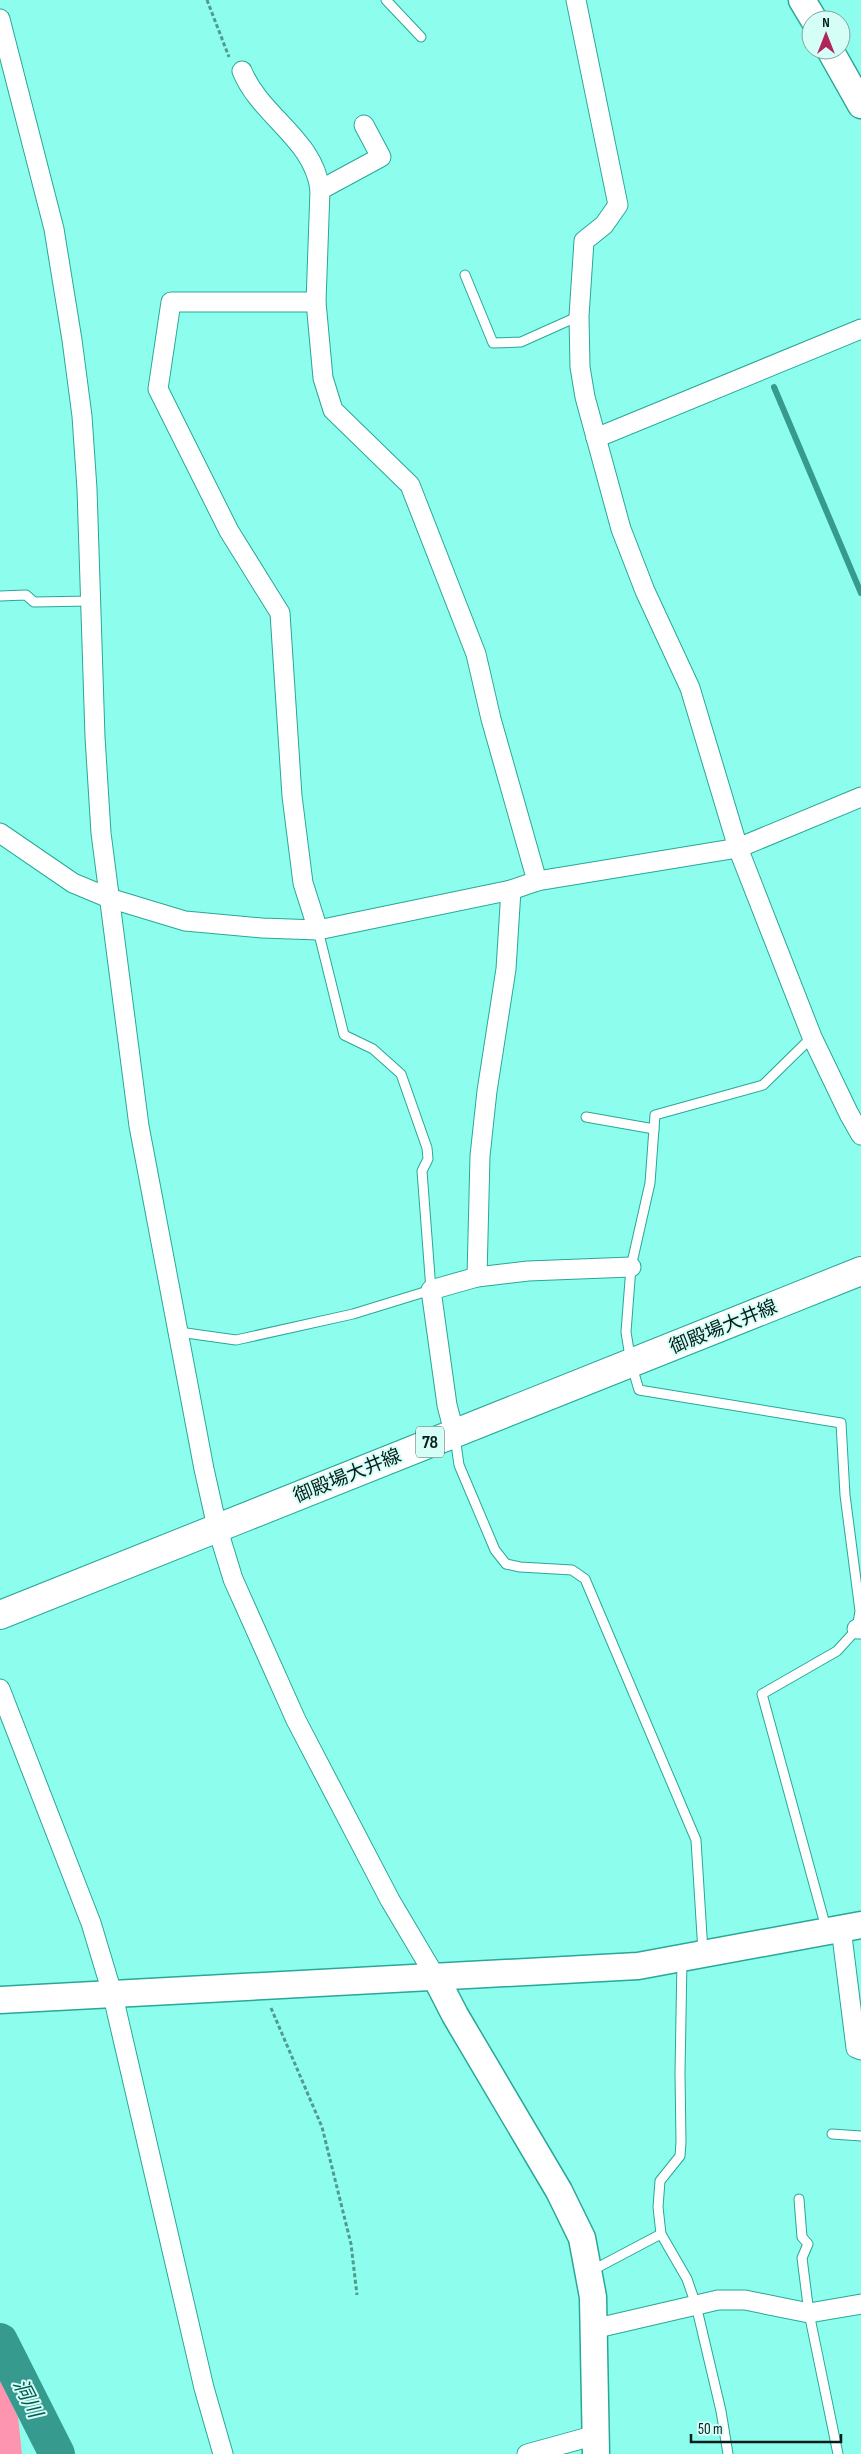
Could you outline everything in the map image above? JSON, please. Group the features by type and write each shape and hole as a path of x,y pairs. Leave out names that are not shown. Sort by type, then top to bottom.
{"main road":[{"name":"御殿場大井線","path":"0,1615 861,1271"}],"street":[{"path":"576,0 618,205 604,224 584,242 579,316 580,367 596,438 621,529 645,591 690,688 738,848 812,1037 861,1135"},
{"path":"0,19 54,228 72,340 83,425 95,737 101,833 139,1126 204,1469 217,1527 233,1580 296,1720 390,1900 455,2015 559,2191 582,2238 590,2272 593,2297 592,2329 596,2445 528,2454"},
{"path":"836,60 861,105"},
{"path":"242,71 248,86 309,154 318,173 320,190 316,302 323,378 333,410 410,485 476,654 491,719 537,881"},
{"path":"320,190 381,157 364,125"},
{"path":"316,302 171,302 158,389 229,531 280,613 292,796 303,883 318,930"},
{"path":"596,438 861,329"},
{"path":"0,833 74,883 109,898 185,921 262,928 318,930 511,890 537,881 738,848 861,797"},
{"path":"477,1277 480,1156 487,1092 506,969 511,890"},
{"path":"454,1432 447,1405 431,1290 477,1277 528,1271 631,1267"},
{"path":"0,1689 91,1923 113,1996 204,2388 223,2454"},
{"path":"0,2000 113,1996 434,1976 638,1966 693,1954 843,1928 856,2048 861,2050"},
{"path":"592,2329 718,2300 744,2300 809,2313 861,2304"}],"lane":[{"path":"386,0 421,37"},
{"path":"465,275 493,343 521,342 579,316"},
{"path":"0,596 26,596 34,602 91,601"},
{"path":"179,1332 236,1340 353,1314 431,1290 422,1171 428,1160 427,1148 401,1074 373,1049 344,1035 318,930"},
{"path":"812,1037 763,1086 655,1115 650,1183 631,1267 626,1332 631,1362 639,1390 841,1422 845,1495 860,1611 859,1629 837,1651 762,1694 843,1928"},
{"path":"586,1117 654,1129"},
{"path":"454,1432 459,1465 495,1550 506,1564 520,1567 572,1570 586,1579 696,1840 693,1954 680,2072 682,2142 680,2156 660,2181 658,2207 661,2234 687,2279 696,2305 721,2411 728,2454"},
{"path":"832,2134 861,2136"},
{"path":"800,2199 802,2237 808,2244 802,2258 809,2313 838,2454"},
{"path":"590,2272 661,2234"}],"path":[{"path":"207,0 228,57 242,71"},
{"path":"262,1987 322,2127 351,2244 357,2295"}],"shaded area":[{"path":"0,2379 18,2417 22,2454 0,2454"}],"waterway":[{"path":"774,387 861,593"},
{"name":"洞川","path":"0,2341 57,2454"}]}
